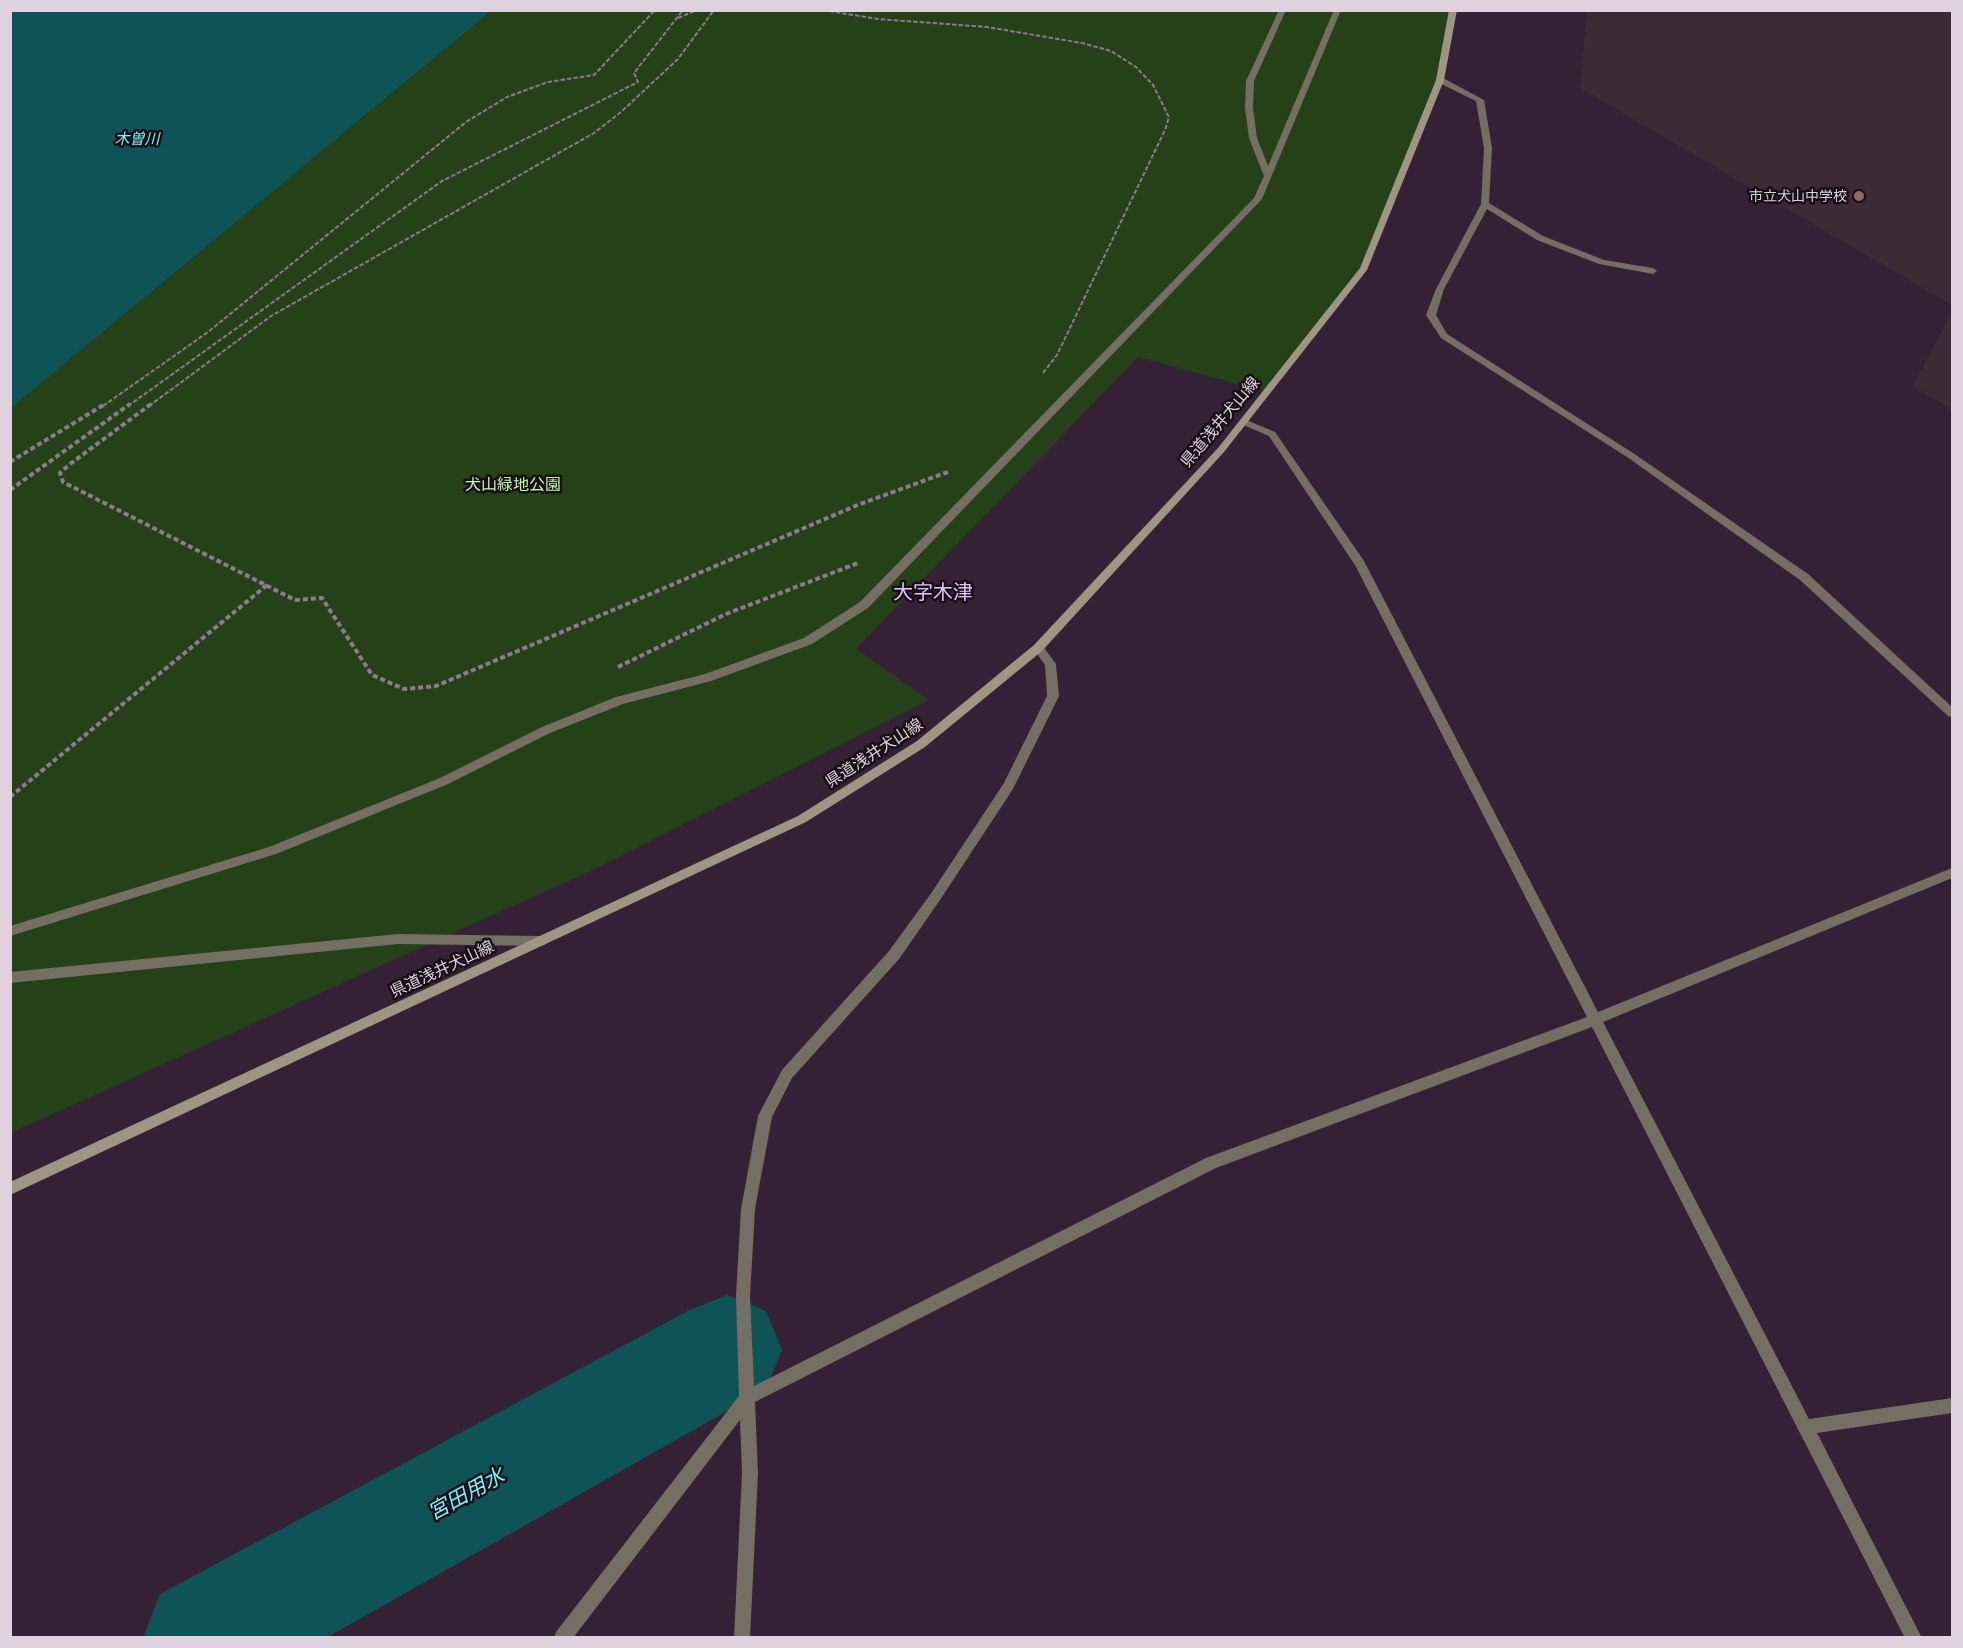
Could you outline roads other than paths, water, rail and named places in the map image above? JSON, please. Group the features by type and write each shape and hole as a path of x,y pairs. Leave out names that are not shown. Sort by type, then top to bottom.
{"main road":[{"name":"県道浅井犬山線","path":"10,1189 802,819 921,744 1038,648 1221,450 1364,268 1440,80 1453,10"}],"street":[{"path":"1268,176 1253,138 1249,108 1250,81 1283,10"},
{"path":"10,931 272,850 444,781 546,730 620,700 707,678 808,641 864,605 1258,199 1338,10"},
{"path":"1440,80 1480,100 1488,148 1485,204 1440,289 1431,315 1444,336 1633,457 1804,577 1953,713"},
{"path":"1485,204 1540,238 1602,262 1653,271"},
{"path":"1244,422 1272,434 1360,564 1914,1638"},
{"path":"742,1638 750,1473 743,1296 747,1209 765,1116 788,1074 894,955 1009,786 1053,696 1050,664 1038,648"},
{"path":"562,1638 748,1397 1210,1163 1594,1020 1953,873"},
{"path":"10,978 398,939 541,941"},
{"path":"1807,1427 1953,1405"}],"water":[{"name":"木曽川","path":"11,10 491,10 491,11 11,408"}],"waterway":[{"name":"宮田用水","path":"204,1638 727,1350"}],"place":[{"name":"市立犬山中学校","path":"1859,196"}],"district":[{"name":"大字木津","path":"933,592"}],"park label":[{"name":"犬山緑地公園","path":"513,485"}]}
